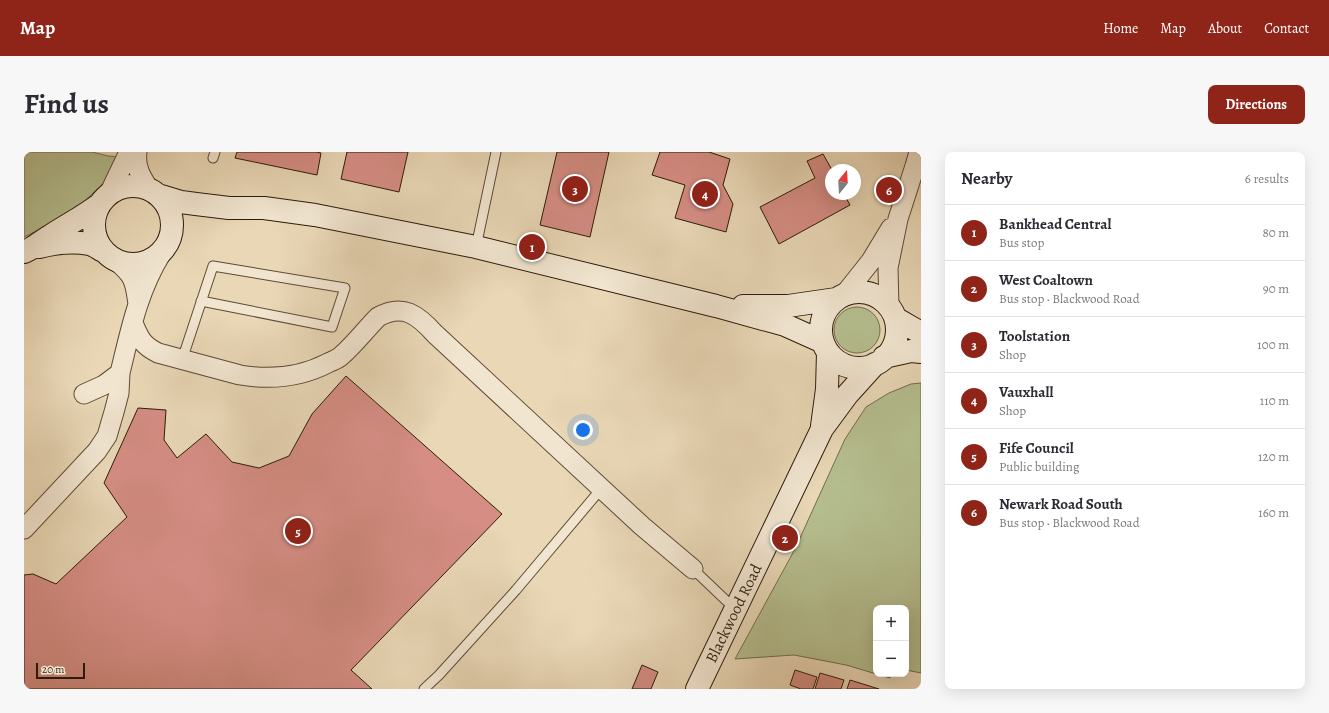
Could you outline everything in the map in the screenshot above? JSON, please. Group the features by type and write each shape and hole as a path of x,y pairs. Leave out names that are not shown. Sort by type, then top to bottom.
{"main road":[{"path":"28,250 121,188 134,186 182,202 229,208 264,208 315,215 476,247 716,306 785,325 825,347 838,361 850,366 863,367 880,360 911,351 921,352"},
{"path":"28,250 52,244 71,243 90,245 126,264 139,265 152,261 161,254 170,242 173,231 172,216 167,204 154,192"},
{"path":"105,199 95,215 94,228 97,240 109,256"},
{"path":"173,231 184,220 197,215 229,208"},
{"path":"716,306 788,306 840,297 856,292 869,293 880,298 892,313 921,333"},
{"path":"822,429 827,389 825,347 821,330 822,318 828,308 840,297"},
{"path":"822,429 847,395 891,349 895,339 896,329 892,313"},
{"name":"Blackwood Road","path":"696,689 822,429"}],"street":[{"path":"105,199 129,152"},
{"path":"137,152 136,159 138,173 154,192"},
{"path":"892,313 888,268 898,219 919,152"},
{"path":"840,297 871,261 898,219"},
{"path":"24,529 97,452 107,436 119,393 120,373 138,304 151,269 161,254"},
{"path":"109,256 126,269 132,276 136,288 138,304"},
{"path":"133,323 138,335 146,347 158,353 254,378 292,376 316,369 341,356 378,317 385,313 404,311 414,314 424,321 435,334 601,489 693,569"},
{"path":"84,394 104,385 120,373"}],"lane":[{"path":"476,247 496,152"},
{"path":"182,360 201,301 213,266 345,288 332,327 201,301"},
{"path":"424,689 439,675 516,590 601,489"},
{"path":"693,569 735,609"}],"green space":[{"path":"24,152 92,152 108,156 121,157 107,180 77,208 57,221 24,237"},
{"path":"852,307 862,307 870,311 876,317 880,325 880,335 876,343 870,349 862,353 852,353 844,349 838,343 834,335 834,325 838,317 844,311"},
{"path":"921,383 921,673 909,671 909,605 873,605 873,673 846,665 794,655 735,659 795,549 845,439 866,407 889,393 911,384"}],"building":[{"path":"237,152 321,153 317,175 235,158"},
{"path":"347,152 408,152 399,192 341,179"},
{"path":"557,152 609,152 590,237 540,225"},
{"path":"660,152 709,152 730,159 723,185 733,204 726,232 675,218 685,185 652,175"},
{"path":"823,154 829,164 825,164 825,200 847,200 850,205 779,244 760,207 815,178 807,161"},
{"path":"346,376 502,514 351,670 372,689 24,689 24,575 33,574 56,584 127,517 104,483 138,408 166,410 164,440 177,458 206,434 232,462 259,468 289,456 312,414"},
{"path":"642,665 658,672 651,689 632,689"},
{"path":"795,670 817,677 813,689 801,689 790,685"},
{"path":"820,673 844,680 841,689 815,689"},
{"path":"850,680 879,689 847,689"}],"place":[{"name":"Toolstation","path":"575,189"},
{"name":"Newark Road South","path":"889,190"},
{"name":"Vauxhall","path":"705,194"},
{"name":"Bankhead Central","path":"532,247"},
{"name":"Fife Council","path":"298,531"},
{"name":"West Coaltown","path":"785,538"}]}
